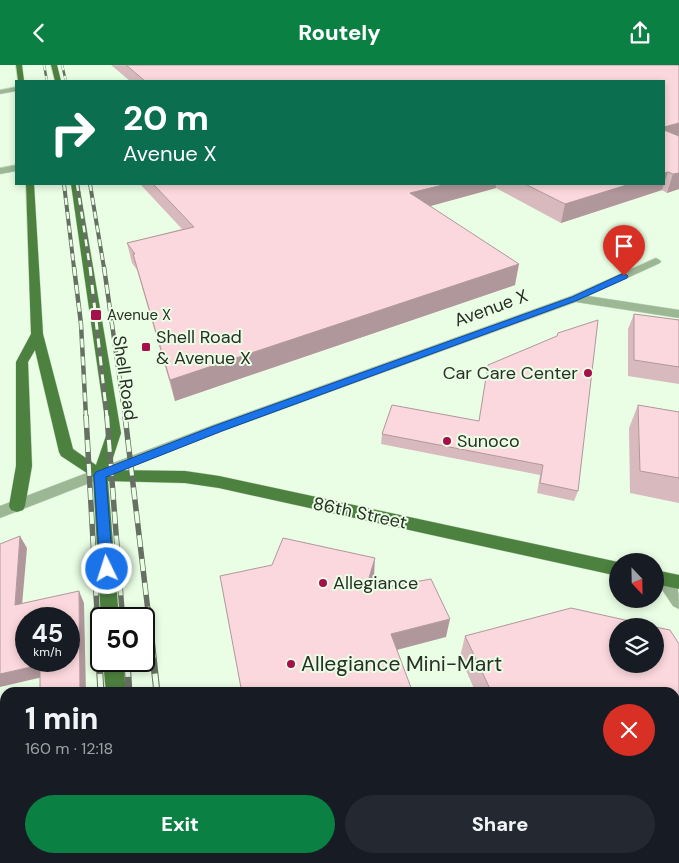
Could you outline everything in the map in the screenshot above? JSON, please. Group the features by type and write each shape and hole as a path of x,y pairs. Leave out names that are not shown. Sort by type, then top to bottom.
{"main road":[{"path":"19,65 21,80"},
{"path":"54,65 58,80"},
{"path":"30,185 37,334 66,451 100,475 109,607"},
{"name":"Shell Road","path":"75,185 114,433 100,475"},
{"path":"17,506 24,467 22,362 37,334"},
{"name":"86th Street","path":"100,475 186,477 609,567"},
{"path":"115,672 116,687"}],"street":[{"path":"0,92 15,89"},
{"path":"0,171 15,168"},
{"name":"Avenue X","path":"0,512 218,429 575,299 656,261"},
{"path":"575,299 679,314"},
{"path":"666,580 679,601"}],"building":[{"path":"126,65 679,65 679,123 665,127 665,80 144,80"},
{"path":"665,130 679,136 679,173 673,174 665,173"},
{"path":"154,185 443,185 410,193 519,264 170,380 133,254 135,254 127,243 194,227"},
{"path":"527,185 627,185 565,204"},
{"path":"634,314 679,320 679,367 634,360"},
{"path":"598,320 578,491 540,483 543,465 382,434 392,405 479,421 488,365 557,336 558,333"},
{"path":"638,405 679,412 679,478 640,471"},
{"path":"20,536 15,605 79,591 79,607 15,607 15,671 0,674 0,544"},
{"path":"283,538 375,558 365,591 431,579 450,619 391,634 411,687 241,687 220,576 272,565"},
{"path":"571,608 616,618 609,618 609,673 664,673 664,629 670,630 679,644 679,687 489,687 465,636"},
{"path":"40,672 80,672 80,687 40,687"}],"railway":[{"path":"44,65 47,80"},
{"path":"62,65 66,80"},
{"path":"64,185 74,268"},
{"path":"77,185 90,268"},
{"path":"90,185 104,268"},
{"path":"74,267 81,324 86,417"},
{"path":"90,267 107,417"},
{"path":"104,267 125,417"},
{"path":"86,416 97,607"},
{"path":"107,416 122,607"},
{"path":"125,416 148,607"},
{"path":"100,672 101,687"},
{"path":"128,672 129,687"},
{"path":"155,672 156,687"}],"place":[{"name":"Avenue X","path":"96,315"},
{"name":"Shell Road & Avenue X","path":"146,347"},
{"name":"Car Care Center","path":"588,373"},
{"name":"Sunoco","path":"447,441"},
{"name":"Allegiance","path":"323,583"},
{"name":"Allegiance Mini-Mart","path":"291,664"}],"route":[{"path":"107,569 100,475 180,443 575,299 624,276"}]}
